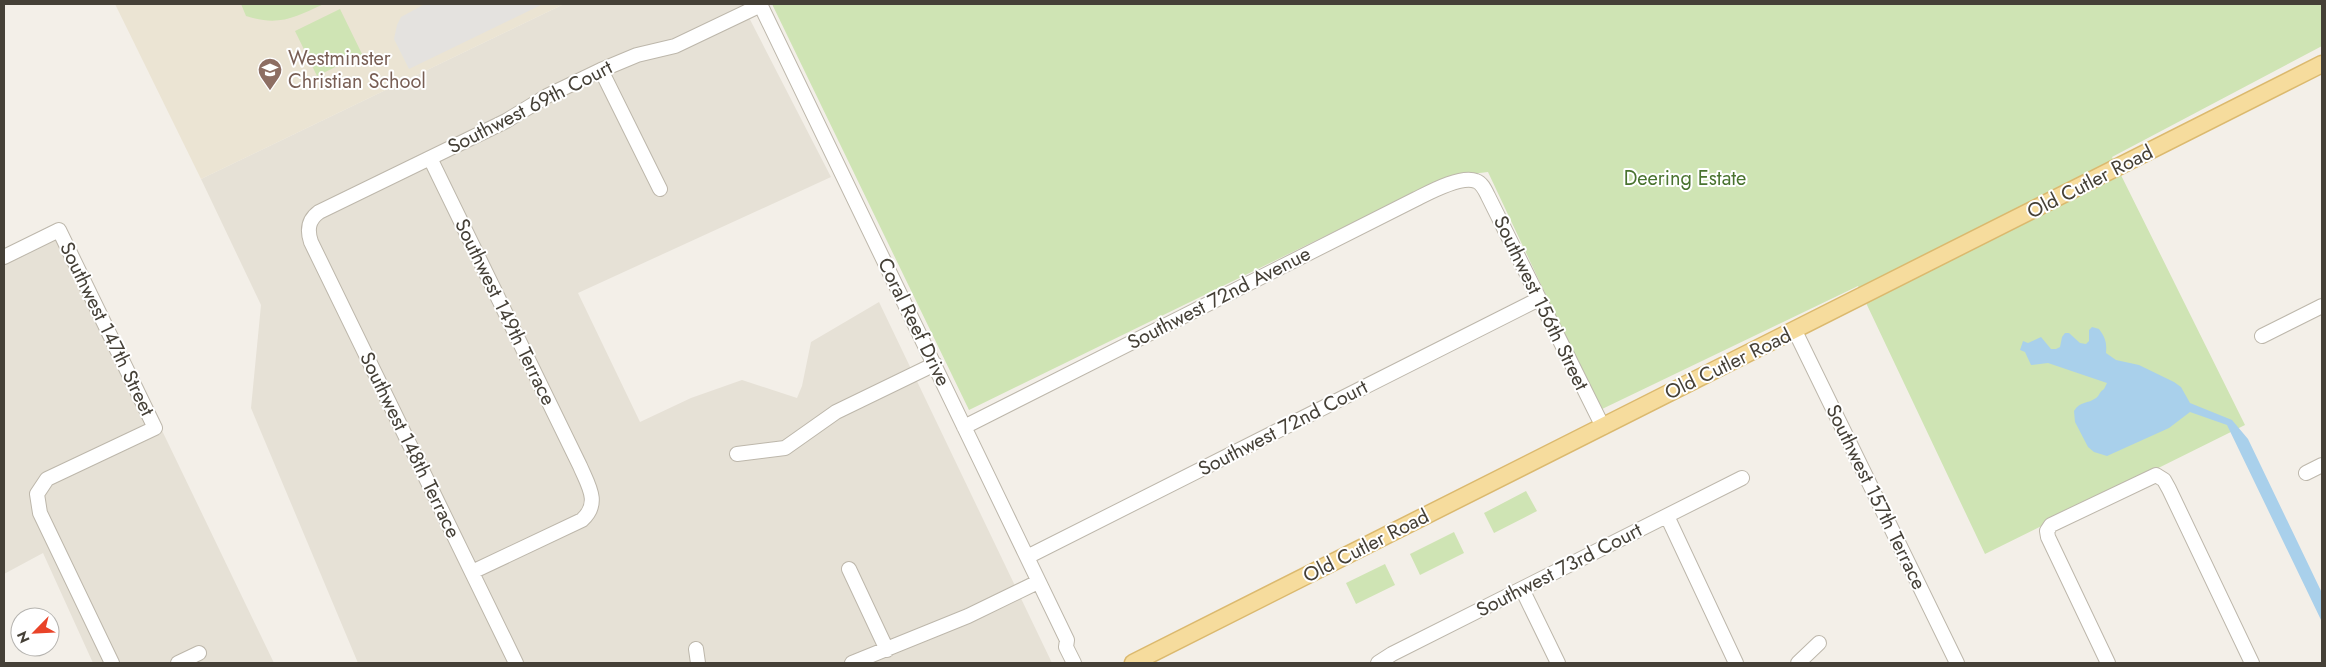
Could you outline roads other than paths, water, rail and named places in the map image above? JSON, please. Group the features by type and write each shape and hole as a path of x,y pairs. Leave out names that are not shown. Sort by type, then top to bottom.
{"main road":[{"name":"Old Cutler Road","path":"1133,663 2322,64"}],"street":[{"name":"Southwest 69th Court","path":"309,225 312,218 319,212 506,121 541,99 639,54 670,48 760,4"},
{"name":"Coral Reef Drive","path":"760,4 935,364 1038,582 1067,640 1073,644 1084,663"},
{"path":"601,70 660,189"},
{"name":"Southwest 149th Terrace","path":"430,158 580,466 593,499 592,506 587,515 575,523 472,572"},
{"name":"Southwest 72nd Avenue","path":"964,427 1416,199 1454,183 1469,180 1477,181"},
{"name":"Southwest 156th Street","path":"1477,181 1488,196 1603,427"},
{"name":"Southwest 148th Terrace","path":"309,225 311,242 516,663"},
{"name":"Southwest 147th Street","path":"4,257 60,230 155,428 47,479 37,494 40,513 112,663"},
{"name":"Southwest 72nd Court","path":"1027,557 1539,299"},
{"path":"2262,336 2322,306"},
{"name":"Southwest 157th Terrace","path":"1795,331 1957,663"},
{"path":"737,454 785,448 834,414 935,364"},
{"path":"2306,473 2322,465"},
{"path":"2108,663 2047,533 2052,525 2154,476 2160,477 2167,485 2252,663"},
{"name":"Southwest 73rd Court","path":"1378,663 1392,654 1742,478"},
{"path":"1667,516 1736,663"},
{"path":"849,569 886,650"},
{"path":"852,663 968,616 1038,582"},
{"path":"1522,589 1558,663"},
{"name":"Coral Reef Drive","path":"1067,640 1066,647 1074,663"},
{"path":"1798,663 1819,643"},
{"path":"696,649 698,663"},
{"path":"178,663 199,653"}],"water":[{"path":"2092,327 2099,329 2103,335 2106,343 2106,353 2116,360 2139,365 2174,382 2181,387 2190,403 2232,420 2248,439 2322,593 2322,622 2227,425 2190,412 2169,428 2107,456 2094,452 2088,447 2075,422 2074,411 2081,404 2096,398 2107,383 2048,363 2031,365 2025,352 2020,350 2023,341 2028,343 2041,337 2051,349 2056,349 2060,347 2065,333 2069,333 2080,343 2086,344 2089,341 2089,330"}],"place":[{"name":"Westminster Christian School","path":"270,91"}],"park label":[{"name":"Deering Estate","path":"1685,178"}]}
